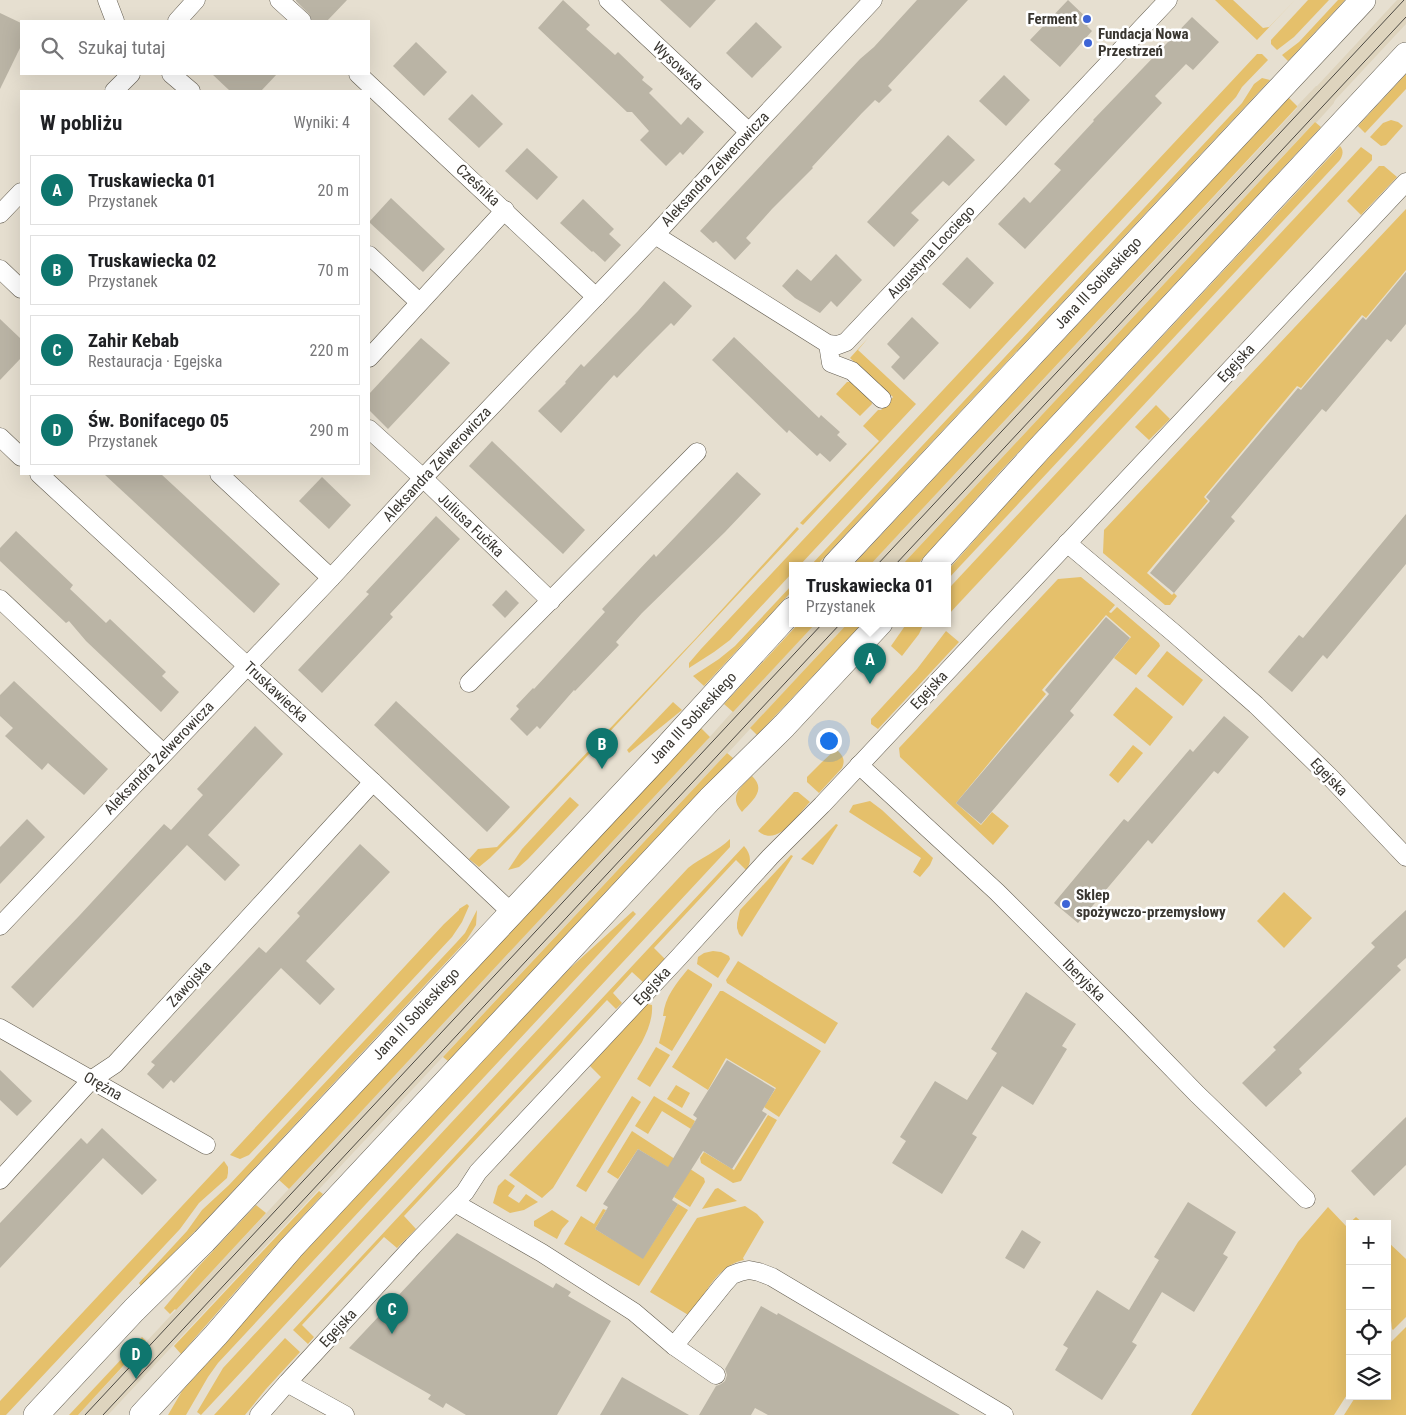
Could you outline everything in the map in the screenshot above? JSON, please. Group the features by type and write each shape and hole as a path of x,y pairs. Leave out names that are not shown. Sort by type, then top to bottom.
{"main road":[{"name":"Jana III Sobieskiego","path":"838,562 1362,0"},
{"path":"937,562 1053,433 1406,55"},
{"name":"Jana III Sobieskiego","path":"36,1415 211,1234 789,613"},
{"path":"142,1415 211,1341 304,1233 710,799 778,732 876,627"}],"street":[{"path":"107,0 114,20"},
{"path":"179,20 196,0"},
{"path":"279,0 301,20"},
{"name":"Wysowska","path":"608,0 749,132"},
{"name":"Aleksandra Zelwerowicza","path":"1,924 331,578 874,0"},
{"name":"Augustyna Locciego","path":"828,344 838,345 846,342 856,333 1168,0"},
{"path":"115,90 130,75"},
{"path":"172,75 190,90"},
{"name":"Cześnika","path":"359,75 596,296"},
{"name":"Egejska","path":"259,1415 287,1382 465,1192 478,1172 770,857 822,805 1406,182"},
{"path":"0,214 20,193"},
{"path":"370,357 505,210"},
{"path":"655,235 828,344 831,363 852,371 882,399"},
{"path":"370,256 419,302"},
{"path":"0,269 20,288"},
{"name":"Juliusa Fučíka","path":"370,430 551,600"},
{"path":"0,437 20,456"},
{"path":"469,683 697,452"},
{"name":"Truskawiecka","path":"40,475 511,912"},
{"path":"220,475 331,578"},
{"name":"Egejska","path":"1067,543 1256,704 1330,777 1406,857"},
{"path":"0,599 164,753"},
{"name":"Iberyjska","path":"859,765 997,892 1196,1094 1306,1199"},
{"name":"Zawojska","path":"0,1180 91,1080 115,1064 373,782"},
{"name":"Orężna","path":"0,1028 206,1145"},
{"path":"455,1203 542,1253 634,1312 674,1346 716,1375"},
{"path":"674,1346 722,1285 732,1276 749,1270 760,1272 772,1277 1004,1415"},
{"path":"287,1382 345,1415"}],"shaded area":[{"path":"1215,0 1233,0 1263,28 1269,27 1295,0 1257,40"},
{"path":"1308,0 1329,0 1294,37 1277,50 1271,44 1271,40"},
{"path":"1338,0 1345,0 1288,61 1282,55 1299,42"},
{"path":"1397,0 1406,0 1406,24 1316,123 1312,125 905,562 873,562 1297,106"},
{"path":"1257,54 1262,54 1268,60 1242,87 1236,97 803,562 789,562 789,576 730,640 689,668 689,663"},
{"path":"1406,74 1406,89 1365,133 1358,126"},
{"path":"1262,78 1270,80 820,562 814,562 1242,103 1254,84"},
{"path":"1289,98 1297,107 873,562 856,562"},
{"path":"1391,120 1403,126 1386,145 1381,146 1370,137 1383,123"},
{"path":"1315,122 1321,127 998,474 920,562 905,562"},
{"path":"1340,146 1343,153 1339,161 951,576 951,567 1029,479"},
{"path":"1361,147 1372,155 1372,160 951,612 952,585"},
{"path":"1379,166 1384,166 1397,177 1361,215 1347,201"},
{"path":"1406,209 1406,270 1366,318 1362,315 1301,388 1297,386 1204,497 1208,501 1147,573 1172,595 1174,593 1177,596 1170,605 1165,605 1103,553 1104,530"},
{"path":"869,337 858,350 916,404 803,525 800,523 879,441 863,426 893,397 850,358"},
{"path":"847,382 851,382 871,400 872,404 860,416 836,394"},
{"path":"1156,405 1170,419 1149,440 1135,427"},
{"path":"797,527 799,529 518,830 479,867 469,859 478,849 497,847 696,638"},
{"path":"1081,577 1115,605 1109,612 1111,613 1117,607 1159,643 1160,646 1136,675 1114,658 1131,637 1106,615 1042,690 1046,694 956,803 981,825 992,812 1009,826 993,845 900,757 899,748 1058,579"},
{"path":"789,588 789,594 704,686 693,676 735,646"},
{"path":"795,627 812,627 733,712 724,704"},
{"path":"812,627 844,627 108,1415 78,1415 707,740"},
{"path":"844,627 859,627 757,735 750,728"},
{"path":"904,627 922,627 902,656 891,646"},
{"path":"946,631 959,642 878,729 871,724 871,719 917,669"},
{"path":"1167,651 1203,680 1183,706 1147,676"},
{"path":"1136,687 1173,717 1150,746 1113,715"},
{"path":"673,702 682,710 629,753 627,750"},
{"path":"701,728 710,737 289,1189 279,1180"},
{"path":"1133,745 1143,753 1118,783 1109,775"},
{"path":"836,749 843,757 842,768 819,793 807,782 807,777"},
{"path":"727,753 733,758 448,1061 443,1057"},
{"path":"752,776 758,786 758,791 754,799 742,812 736,801 736,796 740,788"},
{"path":"794,792 798,792 810,802 787,828 773,835 765,835 758,831"},
{"path":"570,797 579,805 528,859 519,867 508,870 522,849"},
{"path":"870,801 933,858 920,877 913,872 921,858 849,812 853,805"},
{"path":"836,824 838,825 813,865 801,859"},
{"path":"730,839 730,847 201,1415 197,1412 223,1368 688,868"},
{"path":"744,846 750,858 746,870 736,860 654,948 665,959 643,982 632,972 613,993 622,1003 616,1009 607,1000 404,1216 416,1229 397,1248 384,1237 302,1325 314,1337 308,1344 293,1330"},
{"path":"791,855 793,856 742,937 737,928 740,910"},
{"path":"1284,892 1312,918 1284,948 1257,921"},
{"path":"467,904 469,906 462,922 452,937 249,1155 240,1159 230,1155 444,924"},
{"path":"477,910 476,925 466,941 205,1221 141,1286 139,1283 187,1231 202,1210 229,1185 465,933"},
{"path":"633,911 636,914 218,1363 186,1415 168,1415 182,1391 300,1257 568,970"},
{"path":"713,951 721,952 729,956 730,959 718,978 697,964 698,957"},
{"path":"738,961 838,1023 825,1044 727,983 726,980"},
{"path":"688,969 712,984 712,986 672,1051 659,1043 666,1016 663,1016 664,1009 672,991"},
{"path":"720,991 723,991 821,1051 779,1117 764,1107 776,1088 726,1058 708,1090 672,1067"},
{"path":"647,1004 652,1005 652,1015 642,1042 553,1188 542,1198 509,1175 601,1077 590,1066"},
{"path":"656,1047 670,1055 650,1087 637,1079"},
{"path":"676,1085 690,1093 682,1108 667,1099"},
{"path":"632,1096 641,1102 586,1192 576,1186"},
{"path":"654,1096 695,1121 691,1129 662,1111 648,1134 635,1126"},
{"path":"768,1115 777,1120 741,1181 733,1183 701,1163 700,1158 704,1152 734,1170"},
{"path":"632,1131 704,1178 705,1182 690,1207 674,1197 685,1178 638,1149 618,1179 607,1172"},
{"path":"224,1161 228,1167 227,1178 199,1203 180,1229 6,1415 0,1415 0,1401"},
{"path":"505,1179 515,1186 508,1196 519,1203 526,1194 538,1202 524,1210 510,1213 493,1203 498,1186"},
{"path":"718,1188 737,1201 702,1209 715,1189"},
{"path":"319,1191 323,1194 181,1354 174,1346"},
{"path":"678,1204 688,1210 639,1286 564,1244 581,1216 594,1224 603,1209 606,1210 595,1229 643,1258"},
{"path":"256,1205 266,1213 176,1310 170,1314 164,1308 198,1267"},
{"path":"745,1206 757,1214 764,1222 743,1258 744,1260 726,1268 712,1282 690,1316 650,1292 697,1218"},
{"path":"1328,1207 1346,1226 1346,1396 1334,1415 1191,1415 1298,1242"},
{"path":"552,1210 569,1221 557,1239 534,1226 534,1221"},
{"path":"1391,1245 1406,1259 1406,1317 1392,1329"},
{"path":"1406,1327 1406,1415 1344,1415 1353,1400 1391,1400 1391,1342"},
{"path":"142,1337 146,1341 78,1415 69,1415"},
{"path":"285,1338 300,1352 245,1415 214,1415"}],"building":[{"path":"347,0 328,20 312,20 309,14 296,1"},
{"path":"563,0 590,25 586,29 615,55 618,52 644,77 642,80 653,89 649,93 681,125 688,117 704,132 683,155 680,152 666,166 640,140 649,131 632,112 627,112 538,28"},
{"path":"660,0 716,0 690,28"},
{"path":"917,0 968,0 888,86 892,90 879,103 875,100 862,113 746,238 751,243 735,260 716,241 713,243 700,231"},
{"path":"1068,0 1091,22 1087,26 1092,31 1060,67 1030,40"},
{"path":"0,13 20,23 20,48 0,89"},
{"path":"1192,17 1219,42 1193,70 1186,64 1155,96 1162,103 1025,249 998,224 1024,197 1030,203 1061,170 1054,164 1093,120"},
{"path":"756,22 782,47 752,78 726,53"},
{"path":"416,42 447,72 424,96 393,66"},
{"path":"213,75 276,75 262,90 229,90"},
{"path":"1004,75 1030,100 1006,126 979,101"},
{"path":"472,94 503,124 479,148 448,119"},
{"path":"948,135 975,160 949,186 943,181 911,213 919,220 894,247 867,222"},
{"path":"527,148 558,177 537,200 505,171"},
{"path":"391,198 445,249 423,272 370,221"},
{"path":"583,199 614,229 609,234 621,245 605,262 560,223"},
{"path":"836,254 862,280 837,307 831,301 820,313 795,298 782,286 797,269 811,281"},
{"path":"967,257 994,283 970,309 942,284"},
{"path":"1406,272 1406,324 1391,342 1387,339 1326,412 1322,409 1231,517 1235,521 1174,593 1150,573 1210,501 1206,497 1298,388 1301,390 1363,317 1366,320"},
{"path":"664,281 692,306 674,326 671,323 617,378 614,375 561,433 538,411 566,383 581,364 584,367"},
{"path":"912,317 939,343 904,380 891,367 900,357 887,344"},
{"path":"0,319 20,338 20,359 0,380"},
{"path":"734,337 819,418 821,415 840,432 837,435 847,444 830,462 820,453 817,456 789,430 787,433 712,360"},
{"path":"421,338 450,363 388,429 370,411 370,393"},
{"path":"492,441 585,530 563,554 469,466"},
{"path":"737,472 761,494 642,613 616,642 619,645 574,690 540,729 537,726 527,736 510,719 519,709 516,706 605,612 602,609 636,573 654,554 656,557"},
{"path":"105,475 162,475 280,584 254,613"},
{"path":"322,477 351,505 329,529 299,501"},
{"path":"1406,514 1406,564 1327,659 1323,655 1292,692 1268,672 1299,635 1303,638"},
{"path":"436,516 460,539 390,614 393,617 322,693 298,670 369,594 366,592"},
{"path":"16,531 73,585 70,589 106,623 110,619 166,672 162,676 179,692 161,712 86,641 69,621 66,623 0,561 0,548"},
{"path":"506,590 519,603 505,618 492,605"},
{"path":"1106,617 1130,638 1070,711 1074,715 981,824 956,803 1049,694 1045,690"},
{"path":"14,681 108,769 84,795 48,763 42,770 5,736 13,728 0,716 0,695"},
{"path":"396,701 510,807 487,832 374,725"},
{"path":"1224,716 1249,737 1218,774 1214,771 1152,844 1148,840 1078,923 1054,903 1124,819 1128,822 1190,749 1193,752"},
{"path":"255,726 283,754 208,835 240,865 225,881 187,845 33,1008 11,987 164,824 171,830 203,795 197,789"},
{"path":"27,819 45,837 0,884 0,847"},
{"path":"360,844 390,872 306,961 335,989 320,1005 281,968 174,1083 171,1080 163,1089 147,1074 155,1065 151,1062 259,947 266,953 300,916 297,913"},
{"path":"1406,910 1406,958 1397,966 1401,970 1299,1069 1302,1073 1266,1107 1242,1083 1276,1050 1273,1047 1375,947 1371,943"},
{"path":"1026,992 1076,1024 1062,1046 1067,1049 1033,1105 1002,1086 972,1134 977,1137 942,1194 892,1163 906,1141 900,1137 935,1081 967,1100 997,1053 991,1049"},
{"path":"727,1060 775,1089 762,1111 767,1114 732,1169 703,1151 672,1200 678,1204 643,1259 595,1229 608,1207 603,1204 638,1149 668,1167 697,1118 693,1115"},
{"path":"0,1070 32,1101 17,1116 0,1100"},
{"path":"1406,1117 1406,1165 1374,1196 1351,1171"},
{"path":"102,1128 157,1180 142,1195 103,1158 0,1268 0,1223 81,1138 87,1144"},
{"path":"1188,1202 1236,1232 1223,1254 1228,1257 1194,1312 1162,1292 1132,1342 1137,1345 1102,1400 1055,1370 1068,1348 1063,1345 1097,1290 1129,1310 1159,1260 1154,1257"},
{"path":"1022,1230 1041,1242 1024,1269 1005,1258"},
{"path":"457,1233 553,1288 556,1283 571,1292 568,1296 611,1321 557,1415 466,1415 446,1403 443,1408 428,1399 431,1395 349,1348"},
{"path":"761,1306 777,1315 778,1313 960,1415 768,1415 755,1408 751,1415 699,1415 716,1386 725,1381 727,1375 725,1369"},
{"path":"622,1377 689,1415 600,1415"}],"tram line":[{"path":"880,562 1404,0"},
{"path":"898,562 1406,17"},
{"path":"85,1415 819,627"},
{"path":"103,1415 837,627"}],"place":[{"name":"Ferment","path":"1087,19"},
{"name":"Fundacja Nowa Przestrzeń","path":"1088,43"},
{"name":"Truskawiecka 01","path":"870,684"},
{"name":"Truskawiecka 02","path":"602,769"},
{"name":"Sklep spożywczo-przemysłowy","path":"1066,904"},
{"name":"Zahir Kebab","path":"392,1334"},
{"name":"Św. Bonifacego 05","path":"136,1379"}]}
